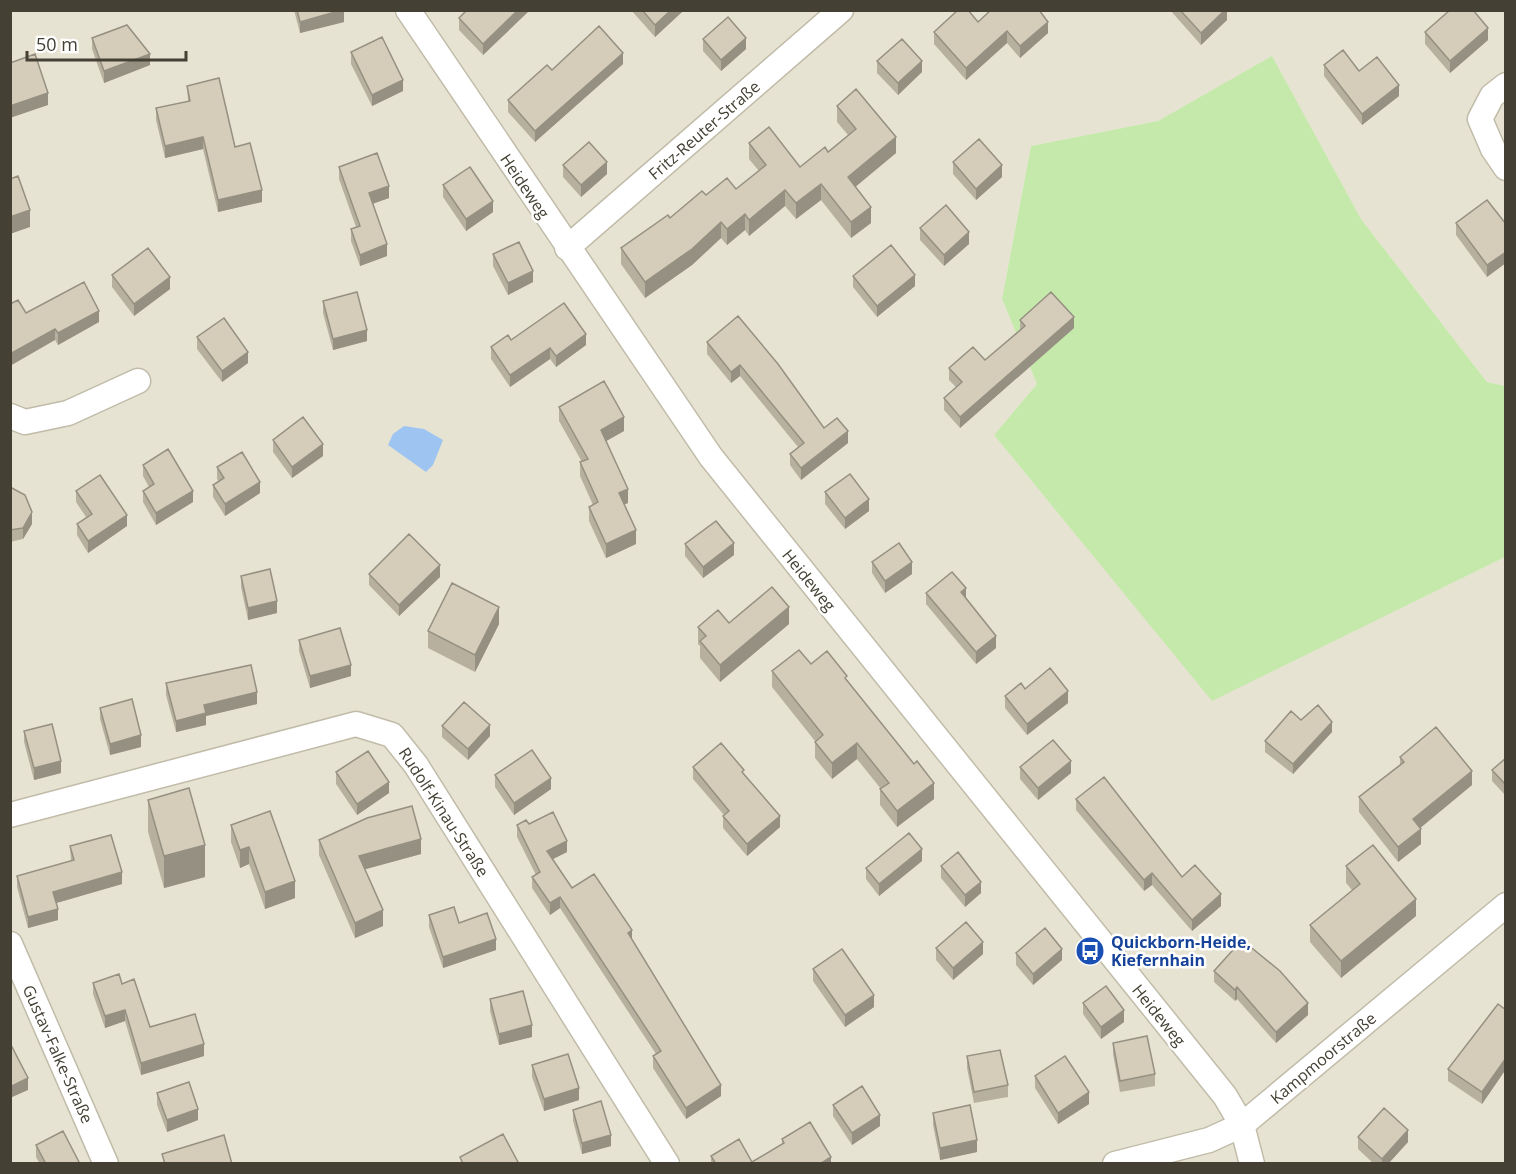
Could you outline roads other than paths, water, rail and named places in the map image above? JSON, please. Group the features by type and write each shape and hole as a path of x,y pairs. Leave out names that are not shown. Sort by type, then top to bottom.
{"street":[{"name":"Heideweg","path":"408,10 567,248 711,456 1226,1096 1242,1125 1252,1164"},
{"name":"Fritz-Reuter-Straße","path":"567,248 841,10"},
{"path":"1506,85 1492,96 1480,119 1493,149 1506,168"},
{"path":"10,416 26,422 68,413 138,381"},
{"name":"Rudolf-Kinau-Straße","path":"10,815 356,724 392,735 416,765 667,1164"},
{"name":"Kampmoorstraße","path":"1115,1164 1209,1140 1242,1125 1506,905"},
{"name":"Gustav-Falke-Straße","path":"10,944 106,1164"}],"water":[{"path":"404,426 424,429 443,440 433,465 426,472 388,445 393,434"}],"place":[{"name":"Quickborn-Heide, Kiefernhain","path":"1090,951"}]}
